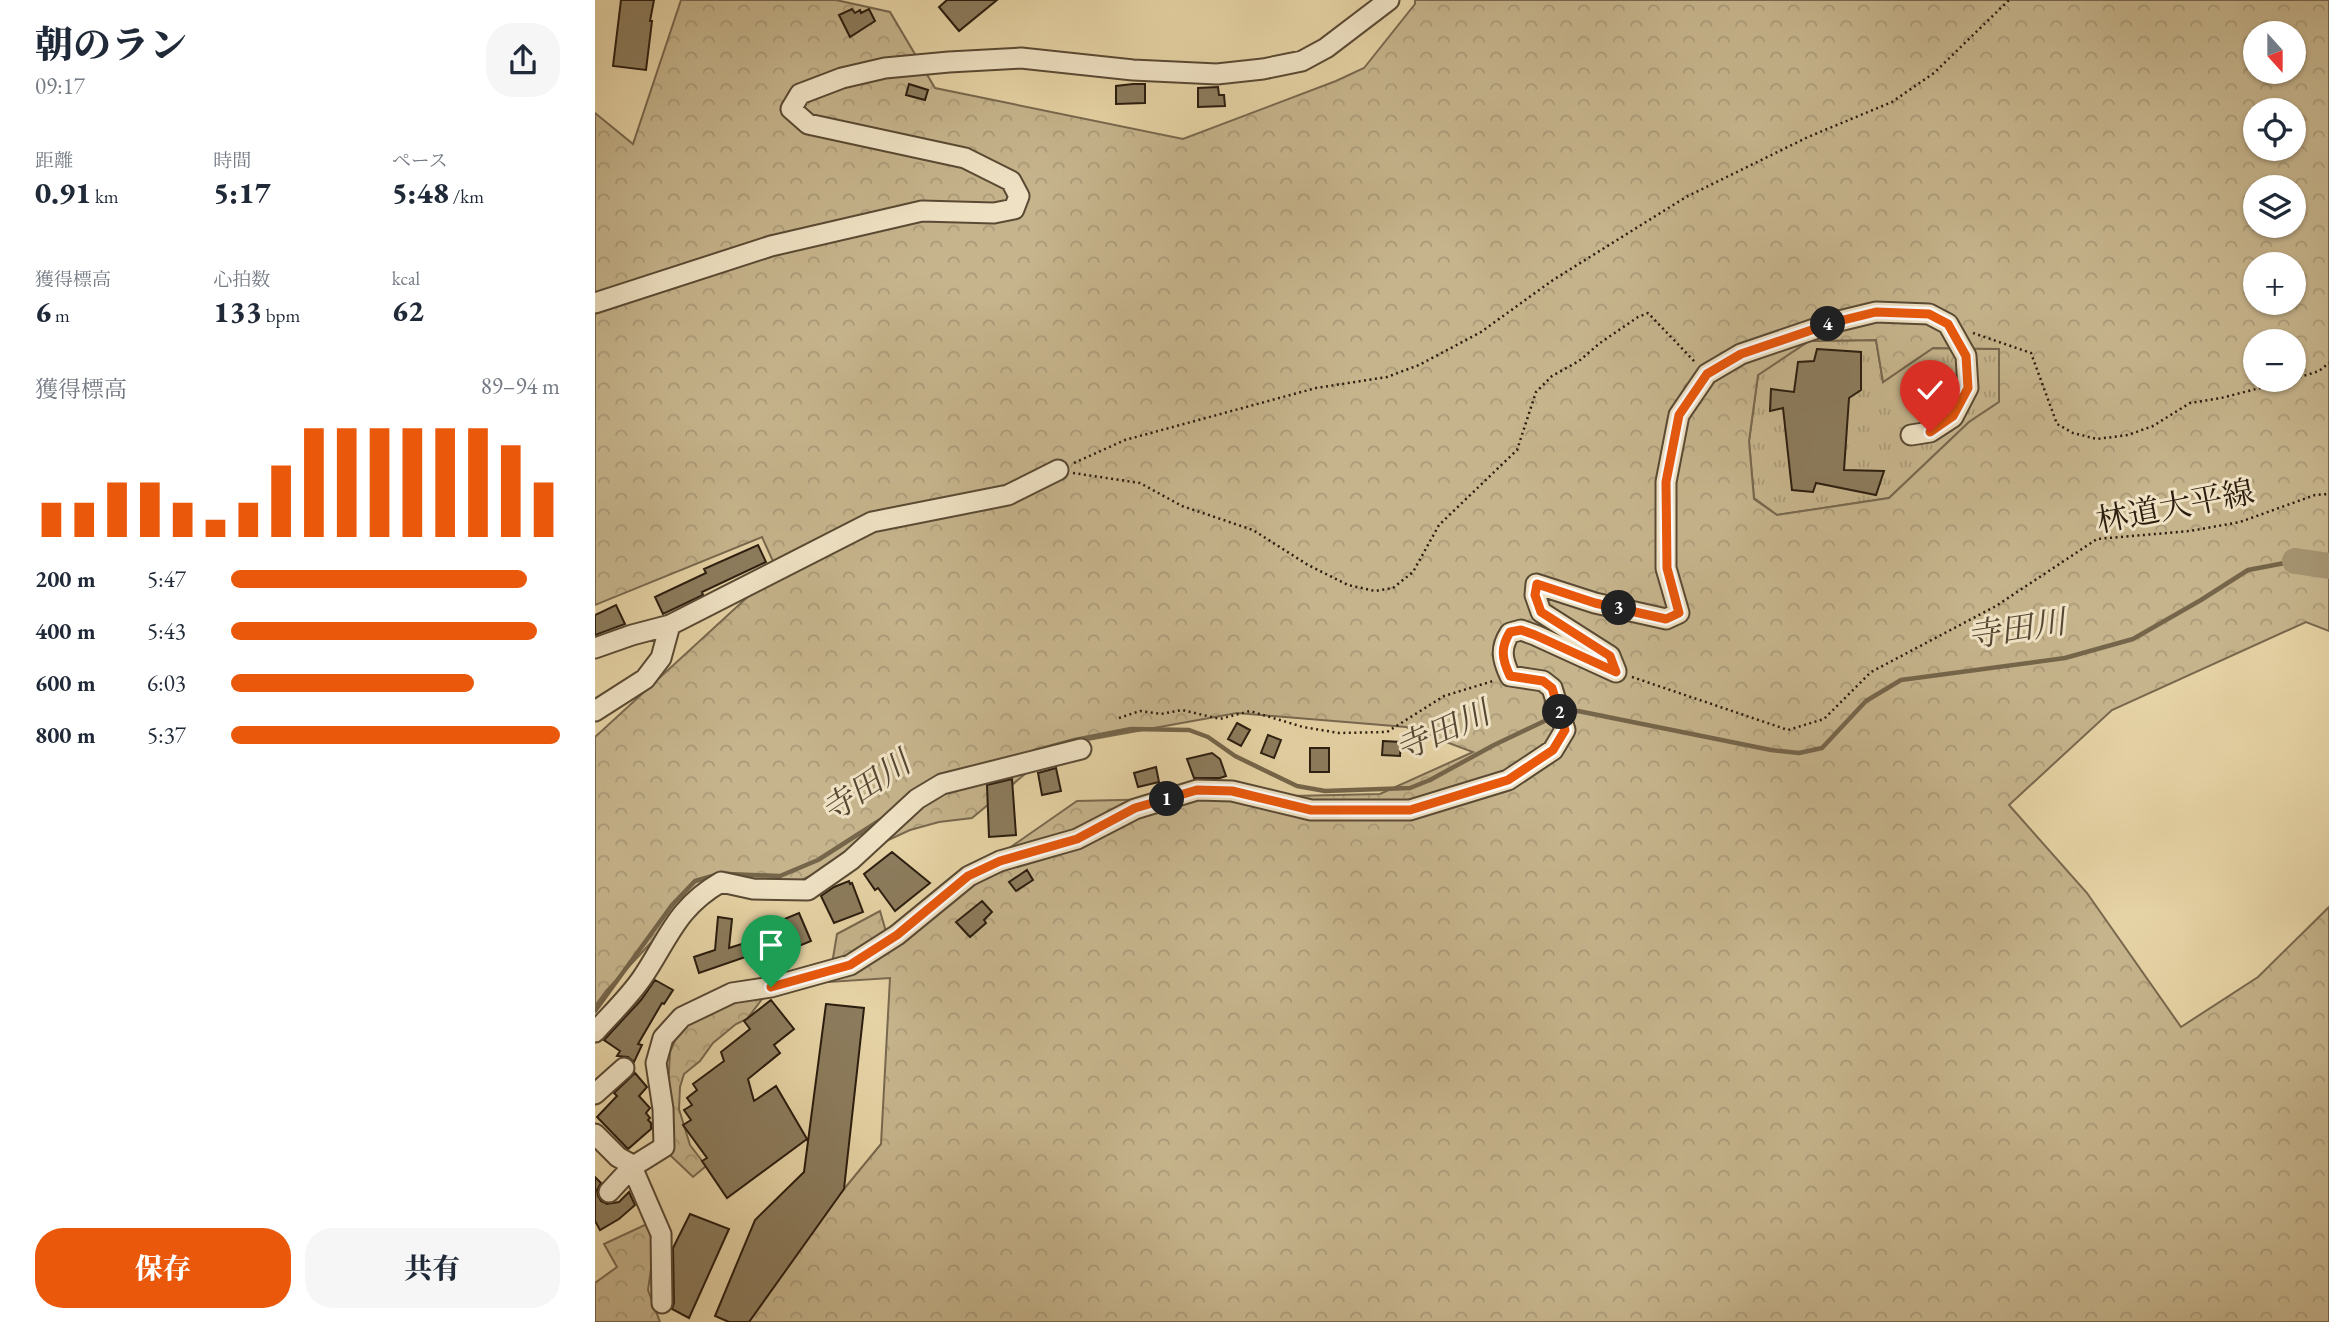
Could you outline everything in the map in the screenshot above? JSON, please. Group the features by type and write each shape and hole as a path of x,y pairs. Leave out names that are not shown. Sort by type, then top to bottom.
{"street":[{"path":"595,303 771,246 922,211 994,214 1014,209 1019,196 1011,181 965,158 808,124 791,109 800,94 842,78 885,68 1021,58 1133,70 1217,74 1263,69 1302,61 1326,48 1389,0"},
{"path":"1616,672 1610,656 1541,612 1535,595 1537,584 1595,603 1666,619 1679,613 1667,568 1666,482 1679,415 1707,374 1741,354 1835,322 1876,312 1929,314 1948,324 1966,356 1968,388 1953,416 1930,432 1911,435"},
{"path":"595,648 670,625 872,522 1008,495 1058,470"},
{"path":"595,710 645,679 661,658 670,625"},
{"path":"609,1192 632,1167 664,1147 663,1109 656,1063 663,1038 682,1017 732,993 771,987 850,965 897,935 968,876 1000,861 1077,839 1135,808 1197,790 1232,791 1311,810 1410,810 1508,780 1553,750 1565,730 1552,688 1543,681 1510,676 1502,655 1510,632 1521,630 1616,672"},
{"path":"595,1032 641,980 681,914 706,891 721,882 753,889 808,890 851,860 917,799 942,783 1081,749"},
{"path":"595,1094 624,1068"},
{"path":"595,1134 618,1157 634,1166 632,1167 661,1234 661,1303"}],"path":[{"path":"1058,470 1125,440 1316,388 1387,377 1419,365 1481,332 1553,280 1686,197 1808,137 1892,102 1934,73 2008,0"},
{"path":"1058,470 1140,483 1182,506 1253,530 1308,565 1348,585 1375,591 1393,588 1413,572 1439,526 1517,450 1536,392 1552,376 1579,361 1638,317 1648,313 1707,374"},
{"path":"1948,324 2031,353 2057,424 2073,433 2097,439 2128,435 2153,426 2190,403 2243,392"},
{"path":"2306,375 2319,371 2329,363"},
{"name":"林道大平線","path":"1616,672 1788,730 1824,719 1871,672 1996,606 2097,539 2190,531 2240,522 2315,495 2329,494"},
{"path":"1119,718 1140,711 1161,714 1182,710 1220,719 1250,711 1303,727 1339,733 1387,732 1444,696 1510,676"}],"green space":[{"path":"681,0 836,0 890,12 935,88 1183,139 1364,68 1415,4 1415,0 2329,0 2329,631 2306,622 2112,710 2009,805 2087,893 2181,1027 2258,977 2329,907 2329,1322 748,1322 816,1223 881,1144 890,978 829,982 837,934 880,911 889,942 969,876 1077,801 1380,794 1473,752 1406,727 1237,713 1060,745 972,818 939,822 910,830 797,882 704,886 595,1006 595,737 777,570 762,537 595,605 595,113 633,144","holes":["1876,340 1883,382 1933,348 1999,349 1999,402 1969,422 1889,498 1777,515 1754,499 1749,441 1758,375 1809,341"]},
{"path":"1876,340 1883,382 1933,348 1999,349 1999,402 1969,422 1889,498 1777,515 1754,498 1749,441 1758,375 1809,341"},
{"path":"771,987 747,1019 736,1024 713,1043 700,1061 684,1074 680,1087 679,1109 690,1145 706,1166 693,1177 669,1154 670,1052 683,1022"},
{"path":"647,1224 656,1234 648,1290 660,1322 595,1322 595,1283 617,1267 604,1244"}],"building":[{"path":"621,0 654,0 646,70 613,66"},
{"path":"947,0 997,0 959,31 939,7"},
{"path":"852,9 855,13 860,10 861,13 869,9 875,21 850,37 839,15"},
{"path":"909,84 928,90 925,100 906,95"},
{"path":"1145,84 1145,103 1116,104 1116,86"},
{"path":"1218,87 1219,95 1224,95 1225,106 1198,107 1198,88"},
{"path":"1817,349 1861,352 1861,390 1849,398 1844,470 1884,471 1876,495 1816,483 1813,492 1792,490 1783,408 1770,411 1771,389 1794,392 1798,362 1814,361"},
{"path":"758,545 766,562 663,614 655,597 706,573 704,569"},
{"path":"616,605 625,624 595,635 595,615"},
{"path":"1237,723 1250,730 1241,746 1228,739"},
{"path":"1268,735 1281,740 1274,758 1261,753"},
{"path":"1383,741 1401,742 1400,756 1382,755"},
{"path":"1310,748 1329,748 1329,772 1310,772"},
{"path":"1212,753 1220,759 1226,776 1194,778 1187,759"},
{"path":"1156,767 1159,782 1138,787 1134,773"},
{"path":"1056,768 1061,791 1042,795 1038,773"},
{"path":"1012,779 1016,835 989,837 987,785"},
{"path":"892,852 930,883 895,911 864,874"},
{"path":"1027,870 1033,880 1016,891 1009,882"},
{"path":"849,881 863,912 834,923 821,896"},
{"path":"982,901 992,912 984,920 986,923 970,937 956,922"},
{"path":"799,913 811,941 794,948 792,944 752,957 751,955 699,973 694,957 715,950 718,917 732,919 729,948 786,930 782,920"},
{"path":"655,980 673,990 664,1004 662,1003 638,1044 642,1045 634,1062 628,1057 617,1056 620,1051 604,1040 641,1000"},
{"path":"771,1000 794,1029 774,1045 780,1053 748,1079 754,1101 776,1086 807,1139 727,1198 702,1161 707,1158 683,1125 691,1120 684,1110 692,1105 687,1098 697,1090 693,1084 724,1061 721,1052 750,1029 744,1021"},
{"path":"826,1004 864,1008 844,1189 749,1322 729,1322 715,1316 755,1220 804,1172"},
{"path":"635,1073 647,1087 639,1096 650,1108 646,1113 650,1118 648,1120 651,1129 628,1149 597,1117 617,1096 614,1093"},
{"path":"595,1177 601,1183 597,1190 601,1201 607,1204 619,1202 629,1192 635,1205 600,1230 595,1221"},
{"path":"690,1214 729,1229 689,1318 672,1309 673,1248"}],"waterway":[{"name":"寺田川","path":"1567,714 1578,711 1771,750 1799,753 1822,748 1866,701 1901,680 2065,658 2133,639 2248,570 2295,561"},
{"name":"寺田川","path":"2295,561 2329,566"},
{"name":"寺田川","path":"1035,751 1131,729 1189,730 1208,737 1235,756 1297,786 1325,791 1410,788 1555,716"},
{"name":"寺田川","path":"728,874 780,876 818,860 882,819"},
{"name":"寺田川","path":"595,1011 672,905 695,881 716,875"}],"route":[{"path":"771,987 850,965 897,935 968,876 1000,861 1077,839 1135,808 1197,790 1232,791 1311,810 1410,810 1508,780 1553,750 1565,730 1552,688 1543,681 1510,676 1502,655 1510,632 1521,630 1535,635 1616,672 1610,656 1541,612 1535,595 1537,584 1595,603 1666,619 1679,613 1667,568 1666,482 1679,415 1707,374 1741,354 1835,322 1876,312 1929,314 1948,324 1966,356 1968,388 1953,416 1930,432"}]}
